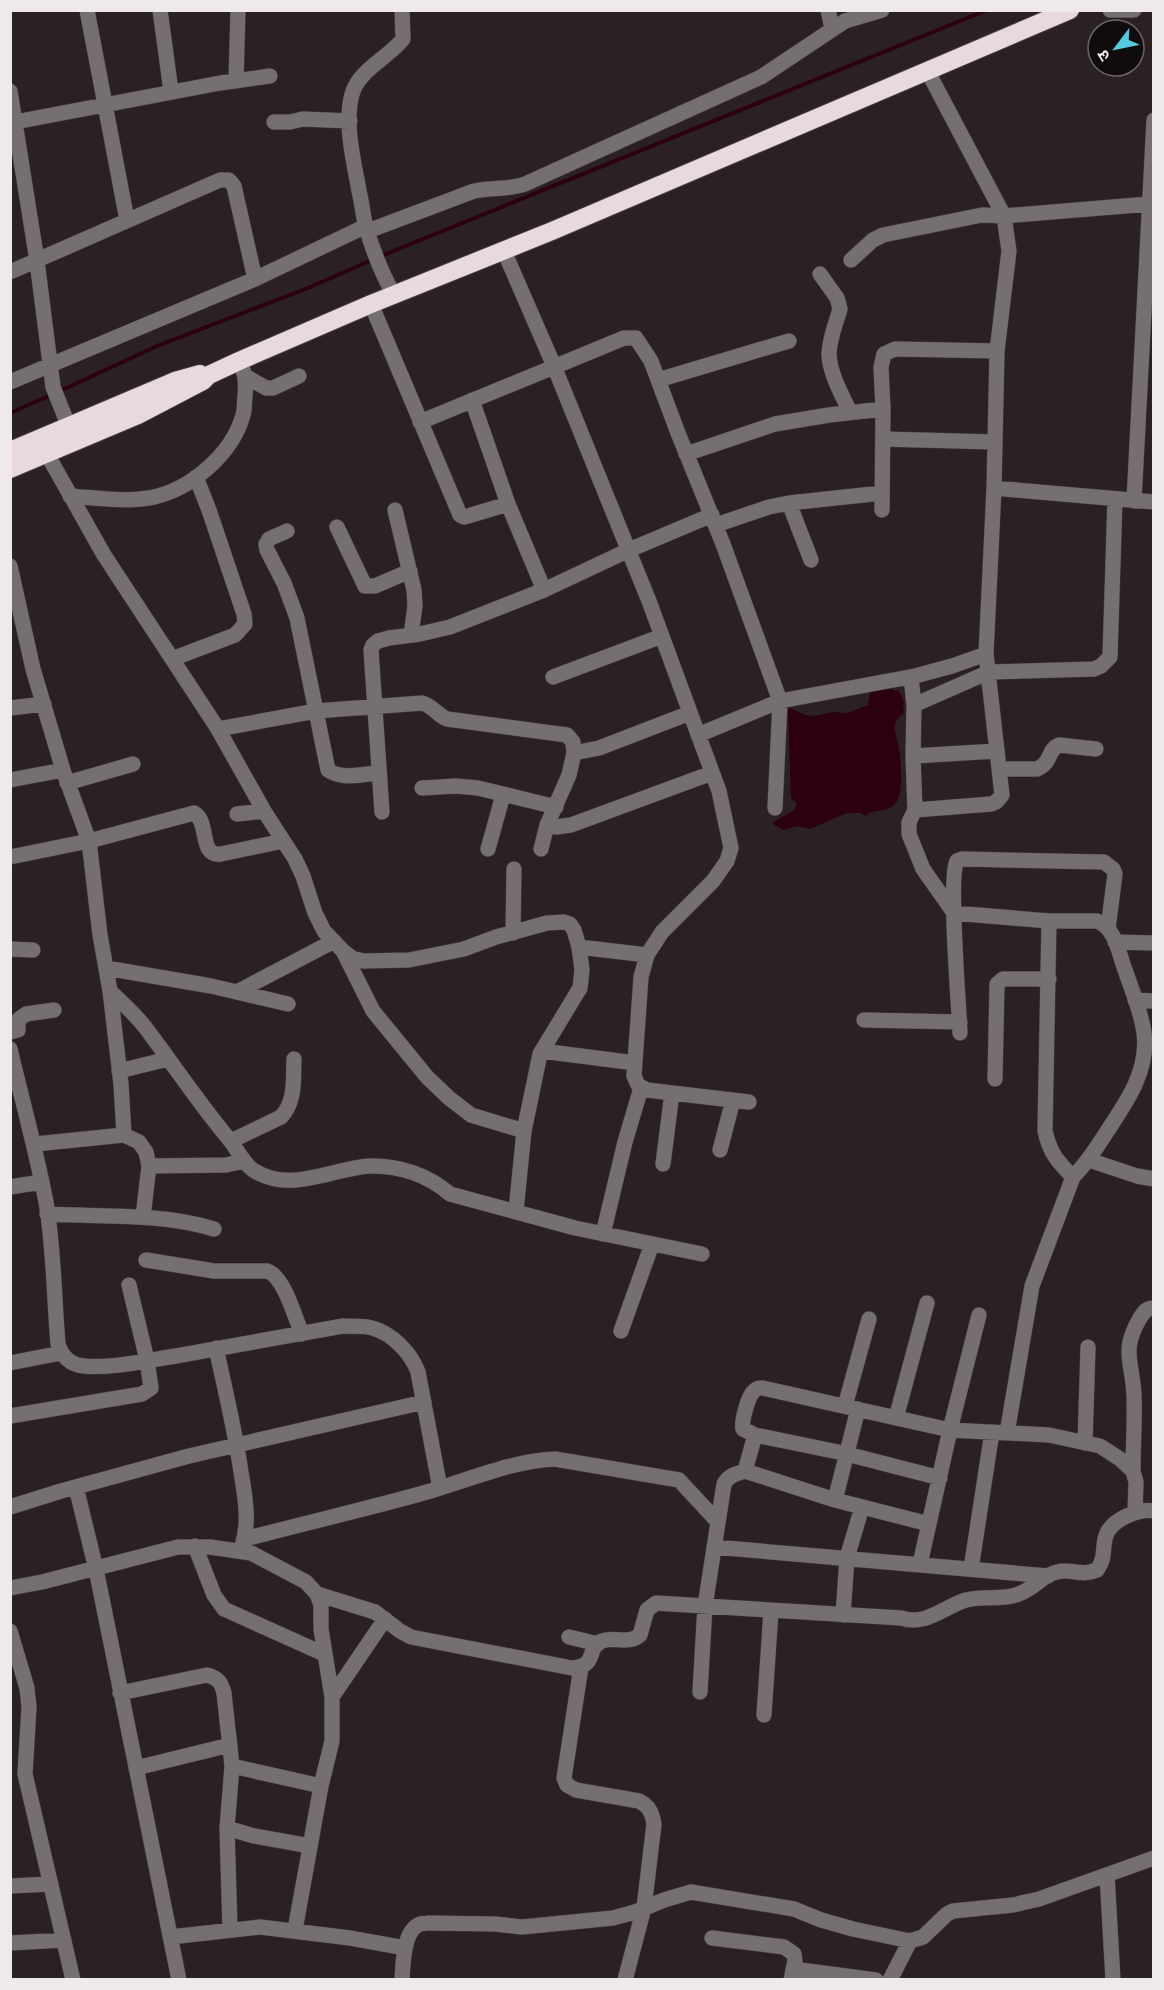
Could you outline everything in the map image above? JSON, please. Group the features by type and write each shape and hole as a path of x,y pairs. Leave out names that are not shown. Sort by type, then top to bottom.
{"highway":[{"path":"10,451 66,420 198,374 209,375 242,368 371,304 504,251 1070,10"},
{"path":"10,470 138,415 203,381 209,375"}],"street":[{"path":"87,10 127,220"},
{"path":"160,10 171,92"},
{"path":"236,81 238,10"},
{"path":"394,295 383,274 368,234 353,157 350,105 353,90 362,77 403,39 402,10"},
{"path":"828,10 832,28"},
{"path":"10,382 255,279 474,191 485,188 513,188 525,184 761,77 832,28 858,16 882,10"},
{"path":"1110,10 1134,10"},
{"path":"915,810 991,804 1002,795 986,654 994,488 997,351 1009,251 1004,216 928,72"},
{"path":"13,122 270,76"},
{"path":"10,91 13,122 37,261 53,387 66,420"},
{"path":"1134,501 1154,120"},
{"path":"274,122 350,121"},
{"path":"10,272 220,180 229,180 234,186 255,279"},
{"path":"851,260 873,240 883,235 982,215 1004,216 1149,204"},
{"path":"504,251 554,366 662,636 718,791 730,848 727,861 713,881 662,932 647,955 641,977 634,1076 642,1088 647,1090 749,1102"},
{"path":"820,274 840,303 829,357 850,412"},
{"path":"371,304 460,515 464,517 508,504"},
{"path":"420,422 624,338 636,338 651,361 714,520 780,701 775,808"},
{"path":"658,380 789,341"},
{"path":"882,510 881,367 884,354 895,349 997,351"},
{"path":"242,368 266,388 273,388 299,376"},
{"path":"70,496 148,498 185,484 205,472 223,453 243,415 242,368"},
{"path":"472,400 508,504 544,590"},
{"path":"686,454 775,424 883,409"},
{"path":"883,439 995,442"},
{"path":"47,454 104,555 218,729 303,876 324,931 338,946 352,958 363,961 409,960 464,949 548,923 564,922 570,924 574,930 582,970 580,988 542,1051 537,1066 524,1131 516,1211"},
{"path":"172,659 235,635 245,624 237,593 196,477"},
{"path":"994,488 1154,502"},
{"path":"382,812 371,650 373,645 389,638 450,627 544,590 629,550 714,520 789,503 882,493"},
{"path":"914,705 989,672 1094,669 1107,662 1110,657 1115,499"},
{"path":"789,503 811,560"},
{"path":"395,510 414,590 416,606 411,635"},
{"path":"337,527 366,586 375,586 410,571"},
{"path":"287,531 269,539 266,544 267,550 284,583 297,618 328,770 341,776 378,772"},
{"path":"10,566 16,614 65,777 89,842 110,991 124,1135"},
{"path":"553,677 662,636"},
{"path":"698,735 780,701 911,677 986,654"},
{"path":"911,677 914,705 915,810 909,822 909,834 923,869 954,913"},
{"path":"218,729 316,711 422,703 429,704 441,717 447,719 567,735 573,742 574,753 569,775 547,825 541,849"},
{"path":"10,708 44,704"},
{"path":"574,753 599,748 690,713"},
{"path":"999,769 1037,769 1048,760 1052,750 1059,745 1096,749"},
{"path":"913,756 997,751"},
{"path":"10,780 65,777 133,764"},
{"path":"547,825 556,827 571,825 712,773"},
{"path":"422,788 456,786 478,788 556,807"},
{"path":"488,849 503,795"},
{"path":"237,814 264,811"},
{"path":"10,857 89,842 194,813 200,818 208,850 212,854 283,841"},
{"path":"864,1020 960,1027 954,913 955,864 962,859 1104,862 1113,869 1112,935 1144,1033 1144,1057 1132,1092 1089,1160 1073,1177 1032,1286 971,1569"},
{"path":"513,933 514,869"},
{"path":"954,913 1049,921 1097,921 1112,935 1154,943"},
{"path":"1049,921 1045,1131 1048,1146 1055,1159 1073,1177"},
{"path":"237,992 338,946"},
{"path":"338,946 373,1011 427,1077 471,1115 524,1131"},
{"path":"579,947 647,955"},
{"path":"10,950 33,950"},
{"path":"106,968 237,992 288,1004"},
{"path":"995,1079 997,984 1003,979 1049,979"},
{"path":"110,991 144,1026 244,1161 254,1170 274,1179 291,1181 369,1166 398,1169 429,1179 450,1194 603,1234 702,1254"},
{"path":"1135,1000 1154,1001"},
{"path":"10,1032 18,1030 18,1020 26,1014 54,1010"},
{"path":"10,1049 17,1107 35,1144 47,1214 53,1256 58,1344 61,1353 68,1360 83,1366 103,1366 343,1326 376,1329 408,1352 414,1362 440,1488"},
{"path":"542,1051 635,1063"},
{"path":"119,1071 168,1059"},
{"path":"231,1141 281,1117 287,1110 293,1095 294,1059"},
{"path":"603,1234 625,1142 642,1088"},
{"path":"663,1164 672,1093"},
{"path":"720,1150 733,1100"},
{"path":"35,1144 124,1135 139,1142 146,1152 149,1166 143,1217"},
{"path":"1089,1160 1137,1176 1154,1179"},
{"path":"149,1166 226,1165 244,1161"},
{"path":"10,1187 41,1182"},
{"path":"47,1214 143,1217 191,1222 214,1229"},
{"path":"621,1331 652,1244"},
{"path":"146,1260 214,1271 267,1270 272,1272 281,1284 302,1334"},
{"path":"10,1416 142,1394 151,1388 147,1360 129,1285"},
{"path":"896,1418 927,1303"},
{"path":"1135,1512 1134,1394 1128,1347 1131,1333 1144,1311 1154,1308"},
{"path":"920,1564 979,1315"},
{"path":"835,1500 847,1454 852,1408 869,1319"},
{"path":"1085,1443 1088,1347"},
{"path":"216,1348 237,1444 248,1520 243,1545"},
{"path":"10,1363 61,1353"},
{"path":"940,1478 847,1454 755,1435 743,1429 742,1423 752,1392 757,1388 763,1388 950,1430 1049,1435 1100,1446 1133,1471"},
{"path":"10,1507 237,1444 423,1402"},
{"path":"745,1471 755,1435"},
{"path":"10,1587 42,1582 178,1547 243,1545 536,1460 555,1459 679,1480 718,1521"},
{"path":"700,1692 705,1606 724,1484 727,1479 745,1471 835,1500 929,1524"},
{"path":"76,1487 96,1569 179,1980"},
{"path":"843,1615 847,1558 862,1507"},
{"path":"317,1594 375,1611 411,1637 581,1668 588,1664 598,1644 602,1641 629,1641 640,1635 647,1610 656,1603 920,1620 965,1601 1019,1594 1056,1572 1066,1571 1087,1575 1097,1570 1104,1555 1104,1541 1108,1531 1135,1512 1154,1511"},
{"path":"243,1545 251,1553 306,1582 317,1594 321,1605 324,1654 332,1697 332,1741 321,1786 295,1930"},
{"path":"195,1546 214,1595 224,1609 324,1654"},
{"path":"714,1547 1048,1576"},
{"path":"764,1715 771,1611"},
{"path":"332,1697 385,1619"},
{"path":"10,1631 14,1658 27,1688 29,1707 18,1750 73,1980"},
{"path":"568,1637 598,1644"},
{"path":"581,1668 564,1778 567,1785 576,1790 639,1801 646,1805 652,1813 654,1824 644,1908 625,1980"},
{"path":"120,1693 207,1675 217,1678 221,1684 232,1766 227,1828 230,1930"},
{"path":"136,1768 230,1745"},
{"path":"232,1766 321,1786"},
{"path":"227,1828 254,1836 310,1846"},
{"path":"402,1980 405,1948 411,1933 418,1925 428,1923 495,1924 522,1927 613,1918 691,1892 794,1910 853,1929 910,1941 923,1937 953,1911 1031,1901 1154,1858"},
{"path":"1107,1875 1113,1980"},
{"path":"10,1886 51,1884"},
{"path":"170,1937 260,1927 295,1930 405,1948"},
{"path":"712,1938 784,1947 794,1954 792,1974 876,1980"},
{"path":"10,1942 64,1940"},
{"path":"890,1980 910,1941"}],"shaded area":[{"path":"884,688 899,691 905,712 895,725 901,778 900,793 895,804 889,809 866,816 860,813 847,813 810,829 797,826 784,830 774,825 773,822 793,811 797,804 791,798 788,709 812,716 834,712 847,713 868,705 870,692"}],"waterway":[{"path":"381,256 987,10"},
{"path":"58,392 157,346 308,288 374,259"},
{"path":"10,413 51,395"}]}
